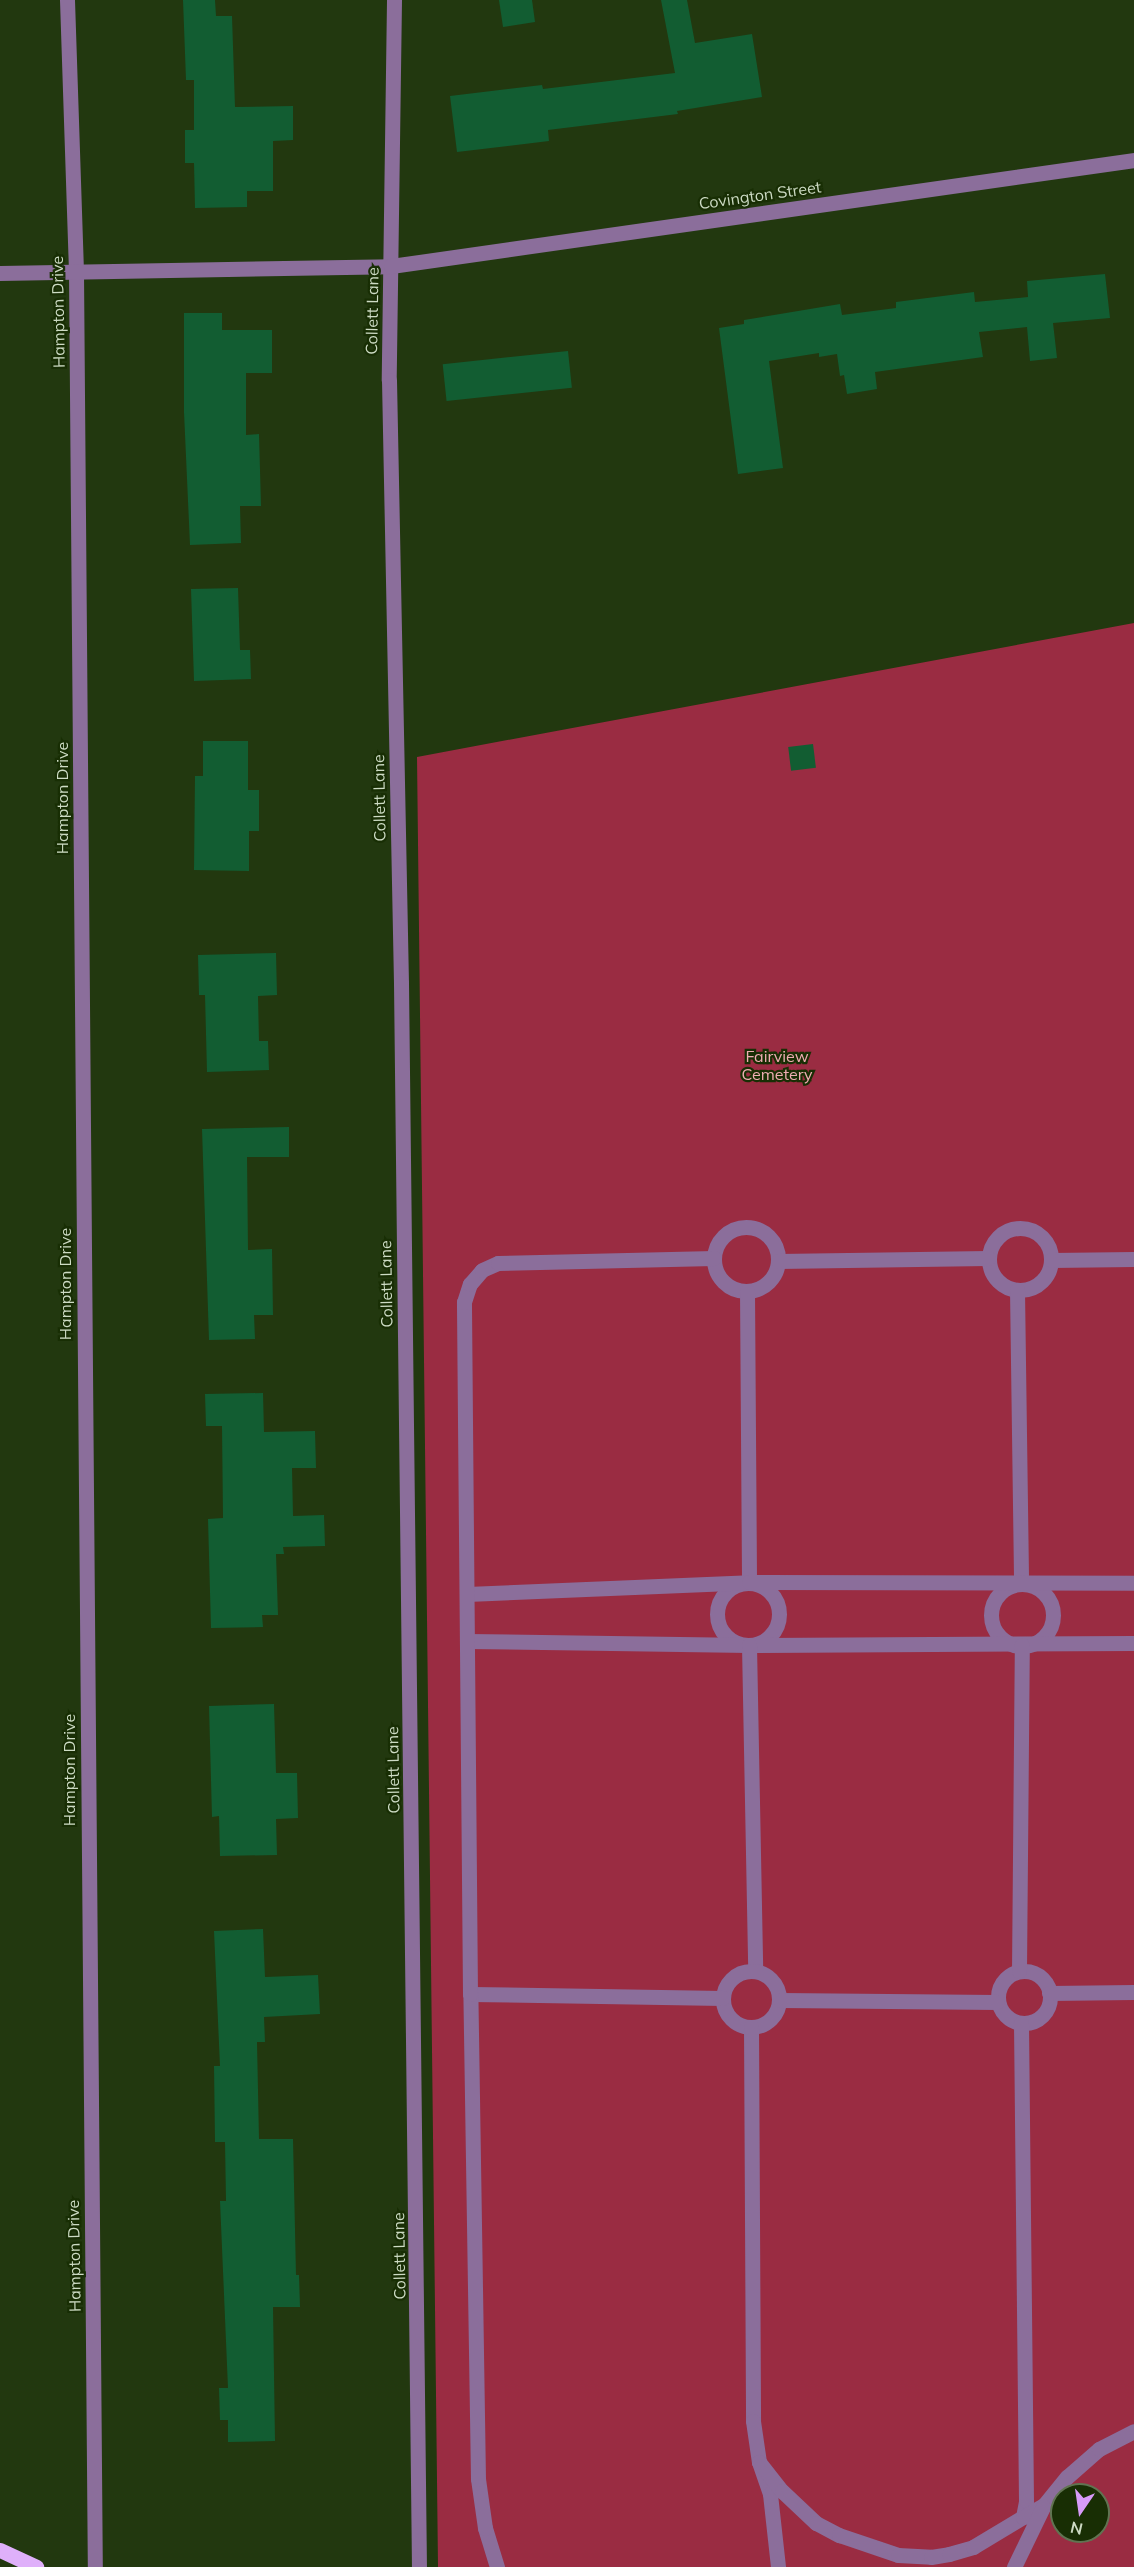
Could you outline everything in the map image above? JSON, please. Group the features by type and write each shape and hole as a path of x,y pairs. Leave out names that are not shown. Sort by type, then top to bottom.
{"main road":[{"path":"0,2550 36,2567"}],"street":[{"name":"Hampton Drive","path":"67,0 76,272 95,2567"},
{"name":"Collett Lane","path":"394,0 389,380 401,983 419,2567"},
{"name":"Covington Street","path":"0,273 391,266 1134,160"},
{"path":"744,1227 757,1229 769,1236 776,1247 778,1261 771,1280 760,1288 747,1291 734,1288 724,1281 717,1270 714,1258 717,1245 725,1235 744,1227"},
{"path":"1024,1228 1044,1239 1051,1253 1048,1272 1041,1282 1029,1289 1017,1290 1002,1285 995,1278 988,1258 997,1237 1010,1229 1024,1228"},
{"path":"497,2567 485,2528 478,2479 470,1994 464,1302 470,1284 482,1270 498,1263 518,1260 714,1258"},
{"path":"778,1261 988,1258"},
{"path":"1051,1260 1134,1259"},
{"path":"1017,1290 1022,1584"},
{"path":"747,1291 749,1582"},
{"path":"466,1594 749,1582 1134,1583"},
{"path":"749,1582 770,1591 780,1611 774,1632 763,1641 749,1645 732,1641 726,1636 721,1630 717,1614 718,1605 726,1591 733,1586 749,1582"},
{"path":"1022,1584 1042,1591 1053,1611 1047,1632 1036,1642 1022,1645 1013,1644 999,1635 991,1611 998,1594 1005,1588 1022,1584"},
{"path":"467,1641 749,1645 1134,1643"},
{"path":"749,1645 755,1971"},
{"path":"1019,1971 1022,1645"},
{"path":"747,1971 755,1971 771,1978 780,2000 779,2007 771,2019 751,2027 733,2020 725,2010 723,1998 728,1983 733,1977 747,1971"},
{"path":"1019,1971 1039,1976 1049,1993 1049,2004 1041,2018 1031,2023 1021,2024 1005,2016 997,2002 1000,1984 1008,1976 1019,1971"},
{"path":"1049,1993 1134,1992"},
{"path":"470,1994 723,1998"},
{"path":"780,2000 997,2002"},
{"path":"1021,2024 1026,2501 1023,2517"},
{"path":"751,2027 753,2421 759,2462 771,2494 778,2567"},
{"path":"1014,2567 1044,2505 1083,2461 1110,2441 1134,2431"},
{"path":"759,2462 782,2491 816,2523 839,2535 898,2555 931,2557 973,2547 1044,2505"}],"green space":[{"name":"Fairview Cemetery","path":"1134,623 1134,2567 438,2567 417,757"}],"building":[{"path":"183,0 215,0 216,16 232,16 235,107 293,106 293,140 273,141 273,191 247,191 247,207 195,208 194,163 185,163 185,130 194,130 194,80 186,80"},
{"path":"499,0 532,0 535,22 503,27"},
{"path":"661,0 687,0 695,43 752,34 762,97 677,111 678,114 548,130 549,141 457,152 450,96 542,85 543,89 675,73"},
{"path":"1105,274 1110,318 1053,323 1057,358 1030,361 1027,327 979,332 983,357 875,372 877,389 847,394 844,375 840,376 837,354 819,357 819,353 769,361 783,468 738,474 719,328 744,324 744,320 840,304 842,315 896,308 896,302 974,292 975,302 1028,297 1027,281"},
{"path":"184,313 222,313 222,330 272,330 272,373 246,373 246,435 259,434 261,506 240,506 241,543 190,545 184,412"},
{"path":"568,351 572,388 447,401 443,364"},
{"path":"238,588 240,650 250,650 251,679 194,681 191,589"},
{"path":"203,741 248,741 248,790 259,790 259,831 249,831 249,871 194,870 195,776 203,776"},
{"path":"813,744 816,768 791,771 788,747"},
{"path":"276,953 277,995 258,996 259,1041 268,1041 269,1070 207,1072 205,995 199,995 198,955"},
{"path":"289,1127 289,1157 247,1157 248,1250 272,1249 273,1315 254,1315 255,1339 209,1340 202,1129"},
{"path":"263,1393 264,1432 315,1431 316,1468 292,1468 293,1516 324,1515 325,1546 283,1547 284,1554 276,1554 278,1615 262,1615 263,1627 211,1628 208,1519 223,1518 222,1426 206,1426 205,1394"},
{"path":"274,1704 276,1773 297,1773 298,1818 276,1819 277,1855 220,1856 219,1816 212,1817 209,1706"},
{"path":"263,1929 265,1977 318,1975 320,2014 264,2017 265,2042 257,2042 259,2139 293,2139 296,2275 299,2275 300,2307 273,2307 275,2441 228,2442 228,2420 220,2420 219,2388 228,2388 220,2201 226,2201 225,2142 215,2142 214,2066 220,2066 214,1931"}]}
